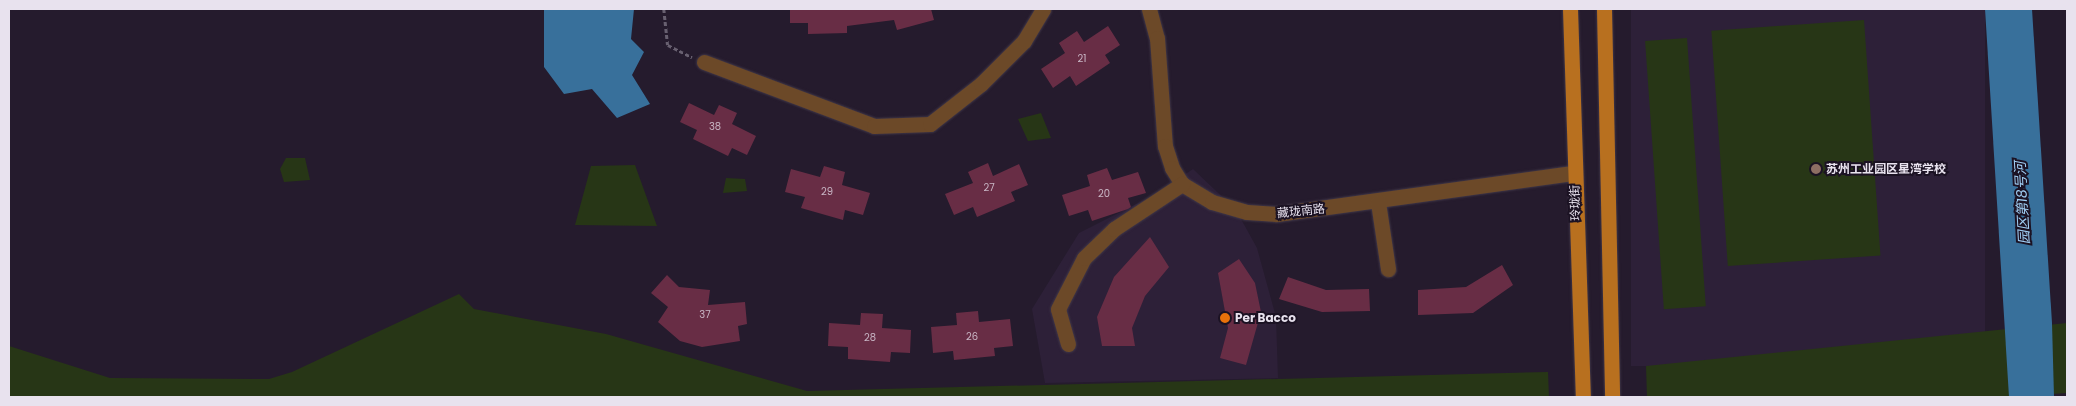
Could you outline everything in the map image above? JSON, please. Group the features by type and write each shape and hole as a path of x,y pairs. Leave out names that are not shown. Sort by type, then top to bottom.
{"main road":[{"name":"玲珑街","path":"1570,9 1583,397"},
{"path":"1604,9 1612,397"}],"street":[{"path":"704,62 874,126 930,124 981,84 1024,41 1043,9"},
{"path":"1068,344 1058,309 1084,258 1114,229 1182,184 1172,168 1165,146 1156,38 1149,9"},
{"name":"藏珑南路","path":"1182,184 1212,202 1247,212 1277,214 1378,202 1574,173"},
{"path":"1378,202 1388,270"}],"path":[{"path":"664,9 668,45 704,62"}],"shaded area":[{"name":"苏州工业园区星湾学校","path":"1631,9 1985,9 1985,366 1631,366"},
{"path":"1193,169 1236,210 1257,248 1276,317 1278,378 1045,383 1032,309 1079,233 1154,195"}],"green space":[{"path":"1864,20 1880,255 1728,266 1711,31"},
{"path":"1687,38 1706,306 1664,309 1645,41"},
{"path":"1041,113 1051,138 1028,141 1018,119"},
{"path":"286,158 305,158 310,180 284,182 280,169"},
{"path":"635,165 657,226 575,225 591,166"},
{"path":"726,178 745,179 747,191 723,193"},
{"path":"459,294 474,309 606,334 807,391 1548,372 1549,397 9,397 9,346 110,378 269,379 292,372"},
{"path":"2067,323 2067,393 2007,397 1647,397 1646,366"}],"water":[{"path":"544,9 634,9 631,39 644,52 632,75 650,104 617,118 592,89 564,94 544,67"},
{"name":"园区第18号河","path":"1985,9 2032,9 2052,323 2054,397 2009,397"}],"building":[{"path":"790,9 931,9 934,20 897,30 894,20 847,26 847,33 808,34 808,23 790,23"},
{"path":"1108,26 1120,45 1105,55 1110,63 1076,86 1070,76 1053,88 1041,69 1065,53 1059,43 1077,31 1084,42"},
{"path":"689,103 714,115 719,105 737,113 732,124 756,136 747,155 732,148 728,156 693,139 697,130 680,122"},
{"path":"988,163 993,176 1019,164 1028,185 1011,192 1015,201 977,217 973,207 954,215 945,194 973,183 968,172"},
{"path":"824,166 845,172 842,185 870,193 863,215 845,210 843,220 801,208 805,197 785,192 791,169 820,177"},
{"path":"1107,168 1112,180 1138,172 1146,193 1128,198 1131,207 1128,209 1092,221 1088,210 1069,216 1062,195 1090,186 1087,175"},
{"path":"1150,237 1169,267 1145,296 1132,328 1135,346 1102,346 1097,317 1114,277"},
{"path":"1239,259 1255,283 1261,312 1246,365 1220,358 1228,328 1218,273"},
{"path":"1502,265 1513,285 1473,313 1418,315 1418,290 1466,287"},
{"path":"667,275 679,287 710,290 708,305 745,302 747,324 738,326 740,341 702,347 680,341 658,322 668,307 651,293"},
{"path":"1288,277 1326,290 1369,289 1370,311 1322,312 1279,299"},
{"path":"978,311 979,322 1010,319 1013,346 994,348 995,356 954,360 953,351 933,353 931,327 957,325 956,313"},
{"path":"861,313 883,314 882,328 911,330 910,353 891,352 890,362 848,359 848,347 828,346 829,323 860,325"}],"place":[{"name":"苏州工业园区星湾学校","path":"1816,169"},
{"name":"Per Bacco","path":"1225,318"}]}
